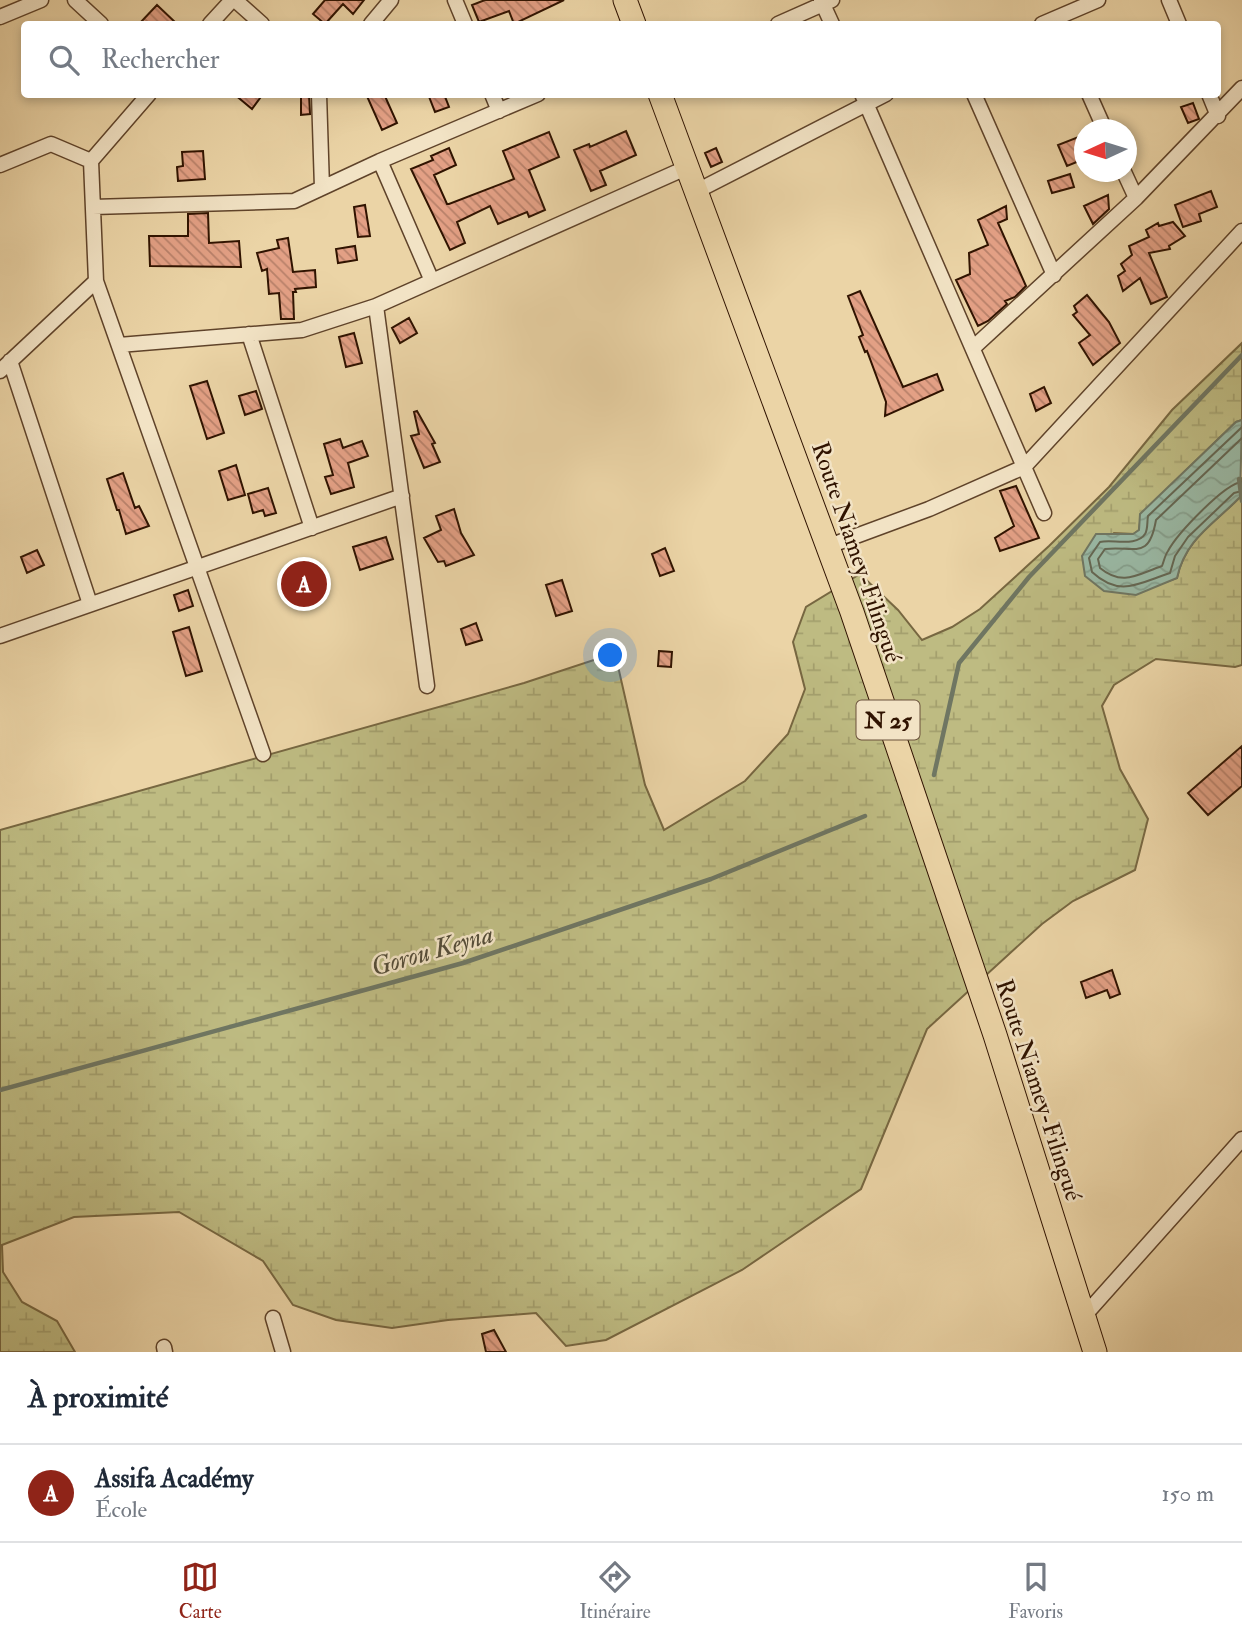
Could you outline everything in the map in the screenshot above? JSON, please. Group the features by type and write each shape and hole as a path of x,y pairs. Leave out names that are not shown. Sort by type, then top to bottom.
{"main road":[{"path":"625,0 633,21"},
{"name":"Route Niamey-Filingué","path":"662,98 829,547 995,1035 1095,1352"}],"street":[{"path":"0,17 41,0"},
{"path":"75,0 98,21"},
{"path":"214,21 234,0 258,21"},
{"path":"374,21 391,0"},
{"path":"455,0 464,21"},
{"path":"1055,21 1097,0"},
{"path":"1169,0 1178,21"},
{"path":"784,21 826,1 831,21"},
{"path":"973,348 1136,198 1218,116 1242,88"},
{"path":"146,98 91,161 96,281 263,754"},
{"path":"319,98 322,188"},
{"path":"494,98 499,111"},
{"path":"93,207 294,201 529,98"},
{"path":"976,98 1054,275"},
{"path":"1091,98 1100,119"},
{"path":"1211,98 1218,116"},
{"path":"697,191 864,99 1044,513"},
{"path":"0,165 51,144 91,161"},
{"path":"380,161 432,281"},
{"path":"119,345 302,330 376,306 688,167"},
{"path":"1129,182 1136,198"},
{"path":"829,547 929,509 1024,467 1242,231"},
{"path":"90,604 5,366 96,281"},
{"path":"376,306 428,686"},
{"path":"248,334 312,528"},
{"path":"0,636 401,496"},
{"path":"1084,1316 1242,1139"},
{"path":"273,1318 283,1352"}],"green space":[{"path":"1242,343 1242,420 1236,422 1141,514 1139,530 1134,534 1115,533 1160,584 1177,578 1181,564 1194,542 1240,497 1239,479 1242,478 1242,665 1235,667 1156,659 1114,685 1102,706 1120,769 1148,819 1135,870 1073,901 1042,924 927,1029 861,1189 742,1270 606,1340 566,1346 536,1313 448,1320 392,1328 336,1320 293,1305 263,1261 179,1212 74,1217 2,1245 3,1272 22,1302 57,1321 75,1352 0,1352 0,830 524,683 615,653 645,785 664,830 745,781 788,734 805,689 793,642 806,607 860,574 898,610 922,640 952,627 980,609 1049,546 1109,487 1172,410"}],"water":[{"path":"1242,420 1240,497 1194,542 1181,564 1177,578 1136,595 1104,591 1085,576 1082,556 1096,534 1133,534 1139,530 1140,514 1236,422"}],"building":[{"path":"325,0 364,0 353,14 343,4 328,21 321,21 313,14"},
{"path":"485,0 564,0 520,21 513,21 509,11 479,21 472,5"},
{"path":"157,5 174,21 142,21"},
{"path":"239,98 260,98 252,109"},
{"path":"301,98 309,98 310,114 301,115"},
{"path":"368,98 386,98 397,123 382,130"},
{"path":"430,98 446,98 449,107 435,112"},
{"path":"1193,103 1199,119 1188,123 1181,107"},
{"path":"626,131 636,155 600,171 606,185 591,191 574,150 589,144 590,147"},
{"path":"549,132 559,157 529,170 545,210 529,217 527,212 498,224 490,206 457,222 465,243 450,250 411,169 433,160 431,156 449,148 456,165 434,175 449,204 514,179 503,151"},
{"path":"1074,139 1074,163 1067,166 1058,145"},
{"path":"716,148 722,162 711,167 705,153"},
{"path":"203,151 205,179 178,181 177,167 183,166 182,152"},
{"path":"1070,174 1074,187 1052,193 1048,181"},
{"path":"1211,191 1217,207 1199,214 1201,221 1183,227 1175,205"},
{"path":"1108,195 1109,209 1093,224 1084,206"},
{"path":"365,205 370,236 358,237 354,207"},
{"path":"1006,206 1007,219 998,223 1026,286 1015,297 1005,301 1007,304 988,321 978,326 956,280 970,274 969,253 988,245 978,220"},
{"path":"208,213 209,243 239,241 241,267 150,266 149,236 188,236 188,214"},
{"path":"1173,222 1185,236 1169,246 1170,249 1149,253 1167,297 1151,304 1140,278 1123,291 1118,276 1125,271 1121,264 1132,255 1129,246 1149,237 1146,230 1158,223 1159,226"},
{"path":"288,238 293,272 315,270 316,287 295,289 294,319 281,319 279,293 269,294 267,269 262,271 257,253 279,248 277,240"},
{"path":"355,246 357,260 338,263 336,249"},
{"path":"860,291 903,387 937,374 943,390 885,416 886,402 859,337 863,335 848,296"},
{"path":"1087,295 1109,322 1120,343 1093,365 1079,343 1090,335 1073,315 1077,312 1074,306"},
{"path":"409,318 417,333 400,343 392,328"},
{"path":"354,333 362,363 346,367 339,337"},
{"path":"207,381 224,433 207,439 190,386"},
{"path":"1044,387 1051,403 1036,411 1030,394"},
{"path":"256,391 262,409 245,415 239,396"},
{"path":"417,411 435,443 432,444 440,462 424,468 411,436 419,434 414,412"},
{"path":"340,439 343,448 362,441 368,456 348,463 354,487 331,494 325,477 333,475 324,444"},
{"path":"236,465 245,495 228,500 219,471"},
{"path":"123,473 135,508 139,506 149,526 126,534 107,479"},
{"path":"1016,486 1039,538 1000,551 995,538 1014,526 1000,491"},
{"path":"268,488 276,513 265,516 263,510 253,513 248,494"},
{"path":"454,509 461,533 474,555 446,566 444,561 438,562 424,538 441,530 436,516"},
{"path":"386,537 393,559 360,570 353,547"},
{"path":"665,548 674,571 660,576 652,554"},
{"path":"37,550 44,565 27,573 21,557"},
{"path":"562,580 572,611 556,616 546,585"},
{"path":"188,590 193,606 179,611 174,595"},
{"path":"476,623 482,640 466,645 461,629"},
{"path":"189,627 202,671 186,676 173,632"},
{"path":"659,651 672,652 671,667 658,666"},
{"path":"1242,746 1242,786 1208,815 1188,793"},
{"path":"1112,970 1120,994 1110,998 1107,990 1086,998 1081,982"},
{"path":"494,1330 506,1352 486,1352 482,1334"}],"waterway":[{"path":"934,775 959,663 1029,577 1242,355"},
{"path":"1239,479 1242,501"},
{"name":"Gorou Keyna","path":"0,1090 463,963 711,879 865,816"}],"place":[{"name":"Assifa Académy","path":"304,584"}]}
